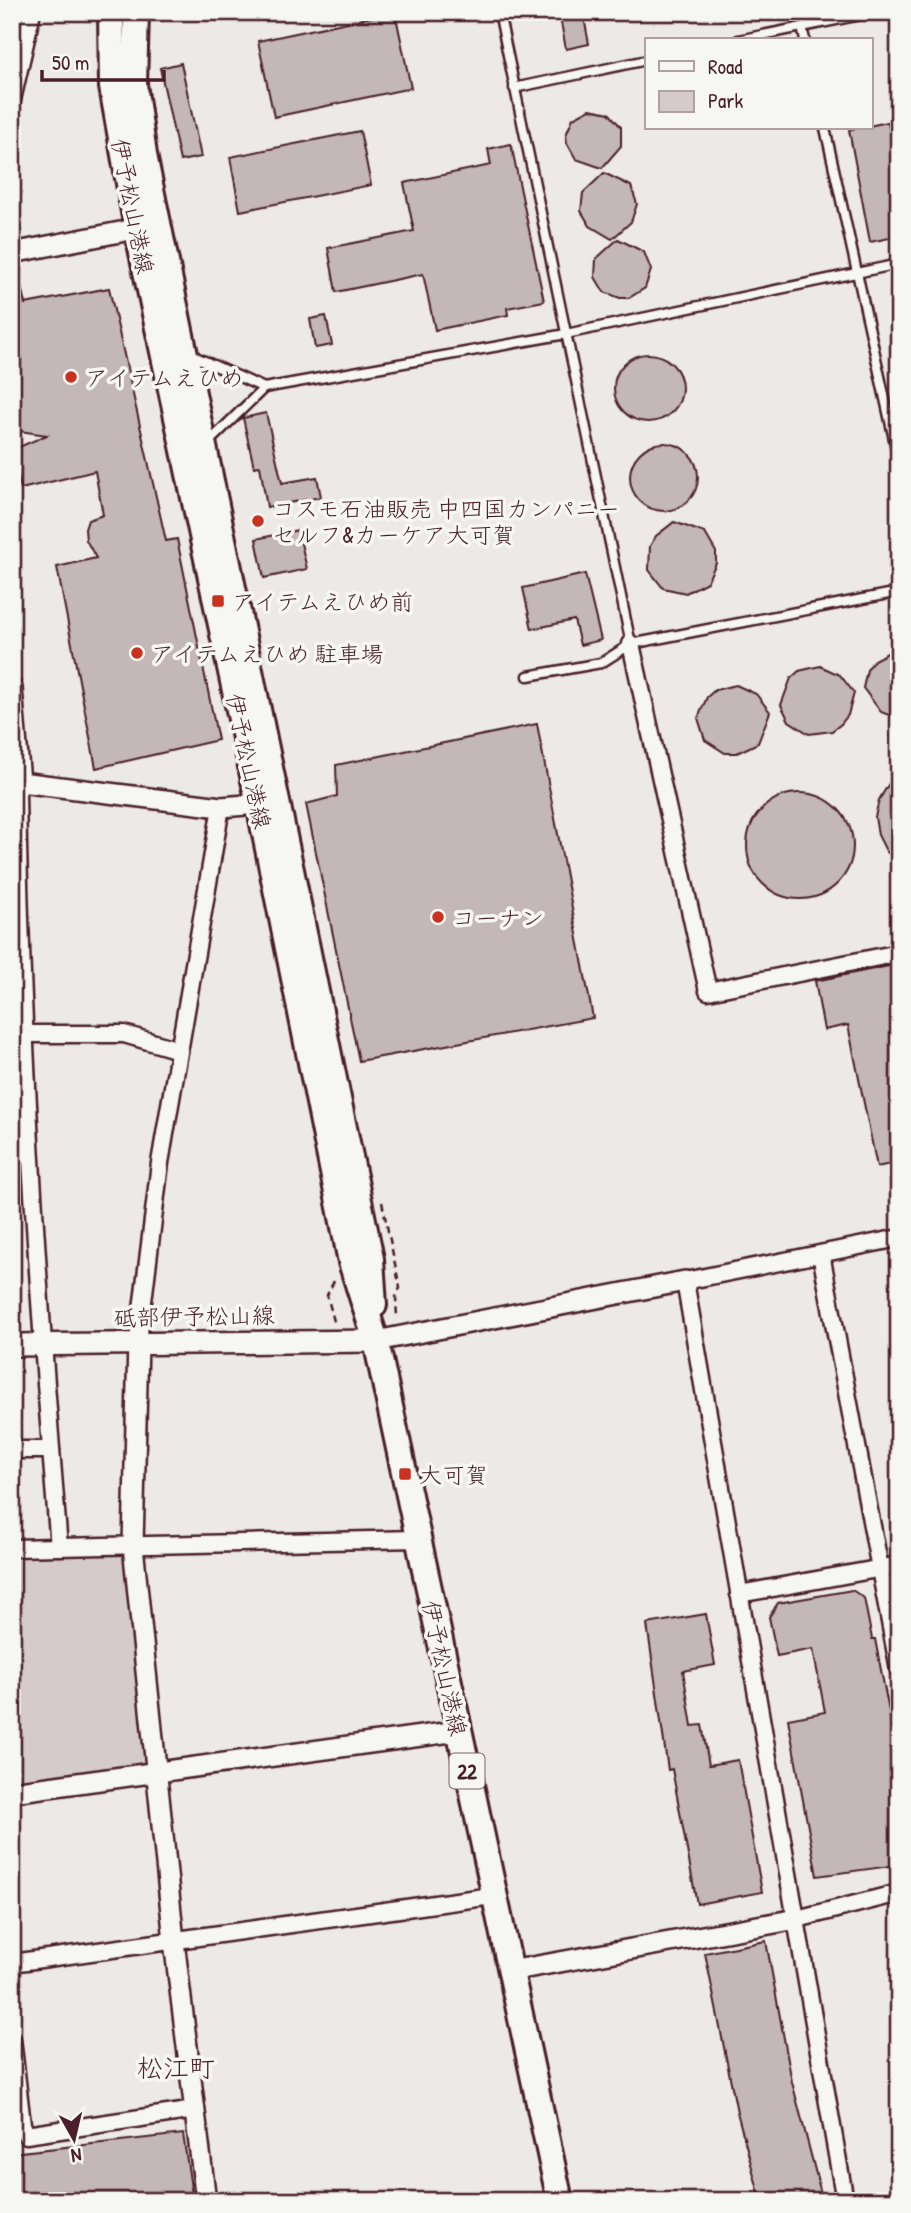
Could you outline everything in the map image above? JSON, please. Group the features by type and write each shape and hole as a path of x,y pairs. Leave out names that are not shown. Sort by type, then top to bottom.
{"main road":[{"name":"伊予松山港線","path":"111,12 112,87 148,227 186,352 371,1259 376,1341"},
{"name":"伊予松山港線","path":"136,12 134,84 148,227 259,804 351,1262 376,1341 492,1896 560,2201"},
{"name":"砥部伊予松山線","path":"12,1345 376,1341"}],"street":[{"path":"12,100 32,12"},
{"path":"12,253 148,227"},
{"path":"631,644 709,991 899,953"},
{"path":"12,688 20,782 17,794 16,956 24,1034 20,1093 59,1547"},
{"path":"20,782 221,807 259,804"},
{"path":"206,2201 174,1941 133,1546 138,1342 160,1163 221,807"},
{"path":"24,1034 124,1034 179,1050"},
{"path":"376,1341 899,1238"},
{"path":"821,1254 899,1670"},
{"path":"685,1281 845,2201"},
{"path":"12,1450 51,1450"},
{"path":"12,1548 418,1539"},
{"path":"739,1594 899,1565"},
{"path":"12,1792 458,1731"},
{"path":"510,1972 797,1919 899,1893"},
{"path":"12,1964 492,1896"},
{"path":"12,2039 22,2124 26,2136 195,2110"}],"lane":[{"path":"499,12 631,644"},
{"path":"748,38 876,12"},
{"path":"802,27 805,38"},
{"path":"514,88 645,60"},
{"path":"825,130 899,462"},
{"path":"203,441 214,436 264,388 566,334 899,264"},
{"path":"186,352 264,388"},
{"path":"528,676 601,663 631,644 899,593"}],"green space":[{"path":"129,1550 151,1768 12,1786 12,1553"}],"building":[{"path":"395,12 411,88 274,117 258,41"},
{"path":"559,12 583,12 589,44 566,49"},
{"path":"181,63 201,157 180,161 160,68"},
{"path":"590,109 609,113 621,127 621,146 602,168 576,159 567,143 566,135 573,118"},
{"path":"888,122 899,178 899,236 870,242 849,130 872,130 872,125"},
{"path":"360,131 371,185 240,211 230,157"},
{"path":"511,144 544,301 507,308 508,315 435,330 423,274 336,292 328,248 414,231 404,183 491,165 488,149"},
{"path":"604,173 631,186 637,204 631,222 612,239 590,226 581,211 583,193"},
{"path":"618,239 644,252 651,270 645,288 629,298 620,298 604,292 595,277 596,259"},
{"path":"18,272 25,304 109,288 166,541 177,539 218,740 96,768 57,567 96,558 86,540 85,529 88,520 103,515 95,471 21,489 12,450 47,435 12,430 12,273"},
{"path":"326,316 332,345 315,348 310,319"},
{"path":"648,354 661,357 672,364 679,375 682,388 679,401 672,412 661,419 648,422 635,419 624,412 617,401 614,388 617,375 624,364 635,357"},
{"path":"266,413 282,483 317,477 321,497 267,507 260,466 254,467 243,418"},
{"path":"664,443 677,445 688,453 696,464 696,490 688,501 677,509 664,511 651,509 640,501 632,490 630,477 632,464 640,453 651,445"},
{"path":"674,522 705,533 716,552 716,563 707,582 686,593 663,588 649,570 650,546 656,536"},
{"path":"298,530 307,569 264,578 256,539"},
{"path":"585,574 601,640 580,645 574,620 532,629 523,588"},
{"path":"899,647 899,719 881,712 863,688 867,670 874,660"},
{"path":"820,666 840,675 854,693 848,715 841,724 832,731 809,734 789,721 781,705 791,678 799,671"},
{"path":"736,685 756,694 770,712 758,743 737,753 725,753 705,740 698,718 707,697 715,690"},
{"name":"コーナン","path":"537,724 593,1018 359,1061 306,804 337,796 336,765"},
{"path":"899,767 899,863 886,851 878,835 875,817 879,800"},
{"path":"800,793 820,797 837,809 849,826 853,846 849,866 837,883 820,895 800,899 780,895 763,883 751,866 747,846 751,826 763,809 780,797"},
{"path":"899,964 899,1162 877,1167 848,1025 824,1030 815,981"},
{"path":"852,1590 864,1598 872,1639 875,1639 899,1763 899,1865 817,1876 788,1719 825,1712 813,1649 777,1656 769,1617 778,1603"},
{"path":"706,1614 715,1665 683,1671 692,1726 702,1725 709,1765 738,1760 762,1892 697,1904 672,1769 668,1770 647,1624"},
{"path":"766,1941 792,2082 823,2201 761,2201 737,2112 705,1953"},
{"path":"183,2134 193,2201 12,2201 12,2153"}],"place":[{"name":"アイテムえひめ","path":"71,377"},
{"name":"コスモ石油販売 中四国カンパニー セルフ&カーケア大可賀","path":"258,521"},
{"name":"アイテムえひめ前","path":"218,601"},
{"name":"アイテムえひめ 駐車場","path":"137,653"},
{"name":"コーナン","path":"438,917"},
{"name":"大可賀","path":"405,1474"}],"district":[{"name":"松江町","path":"176,2067"}]}
